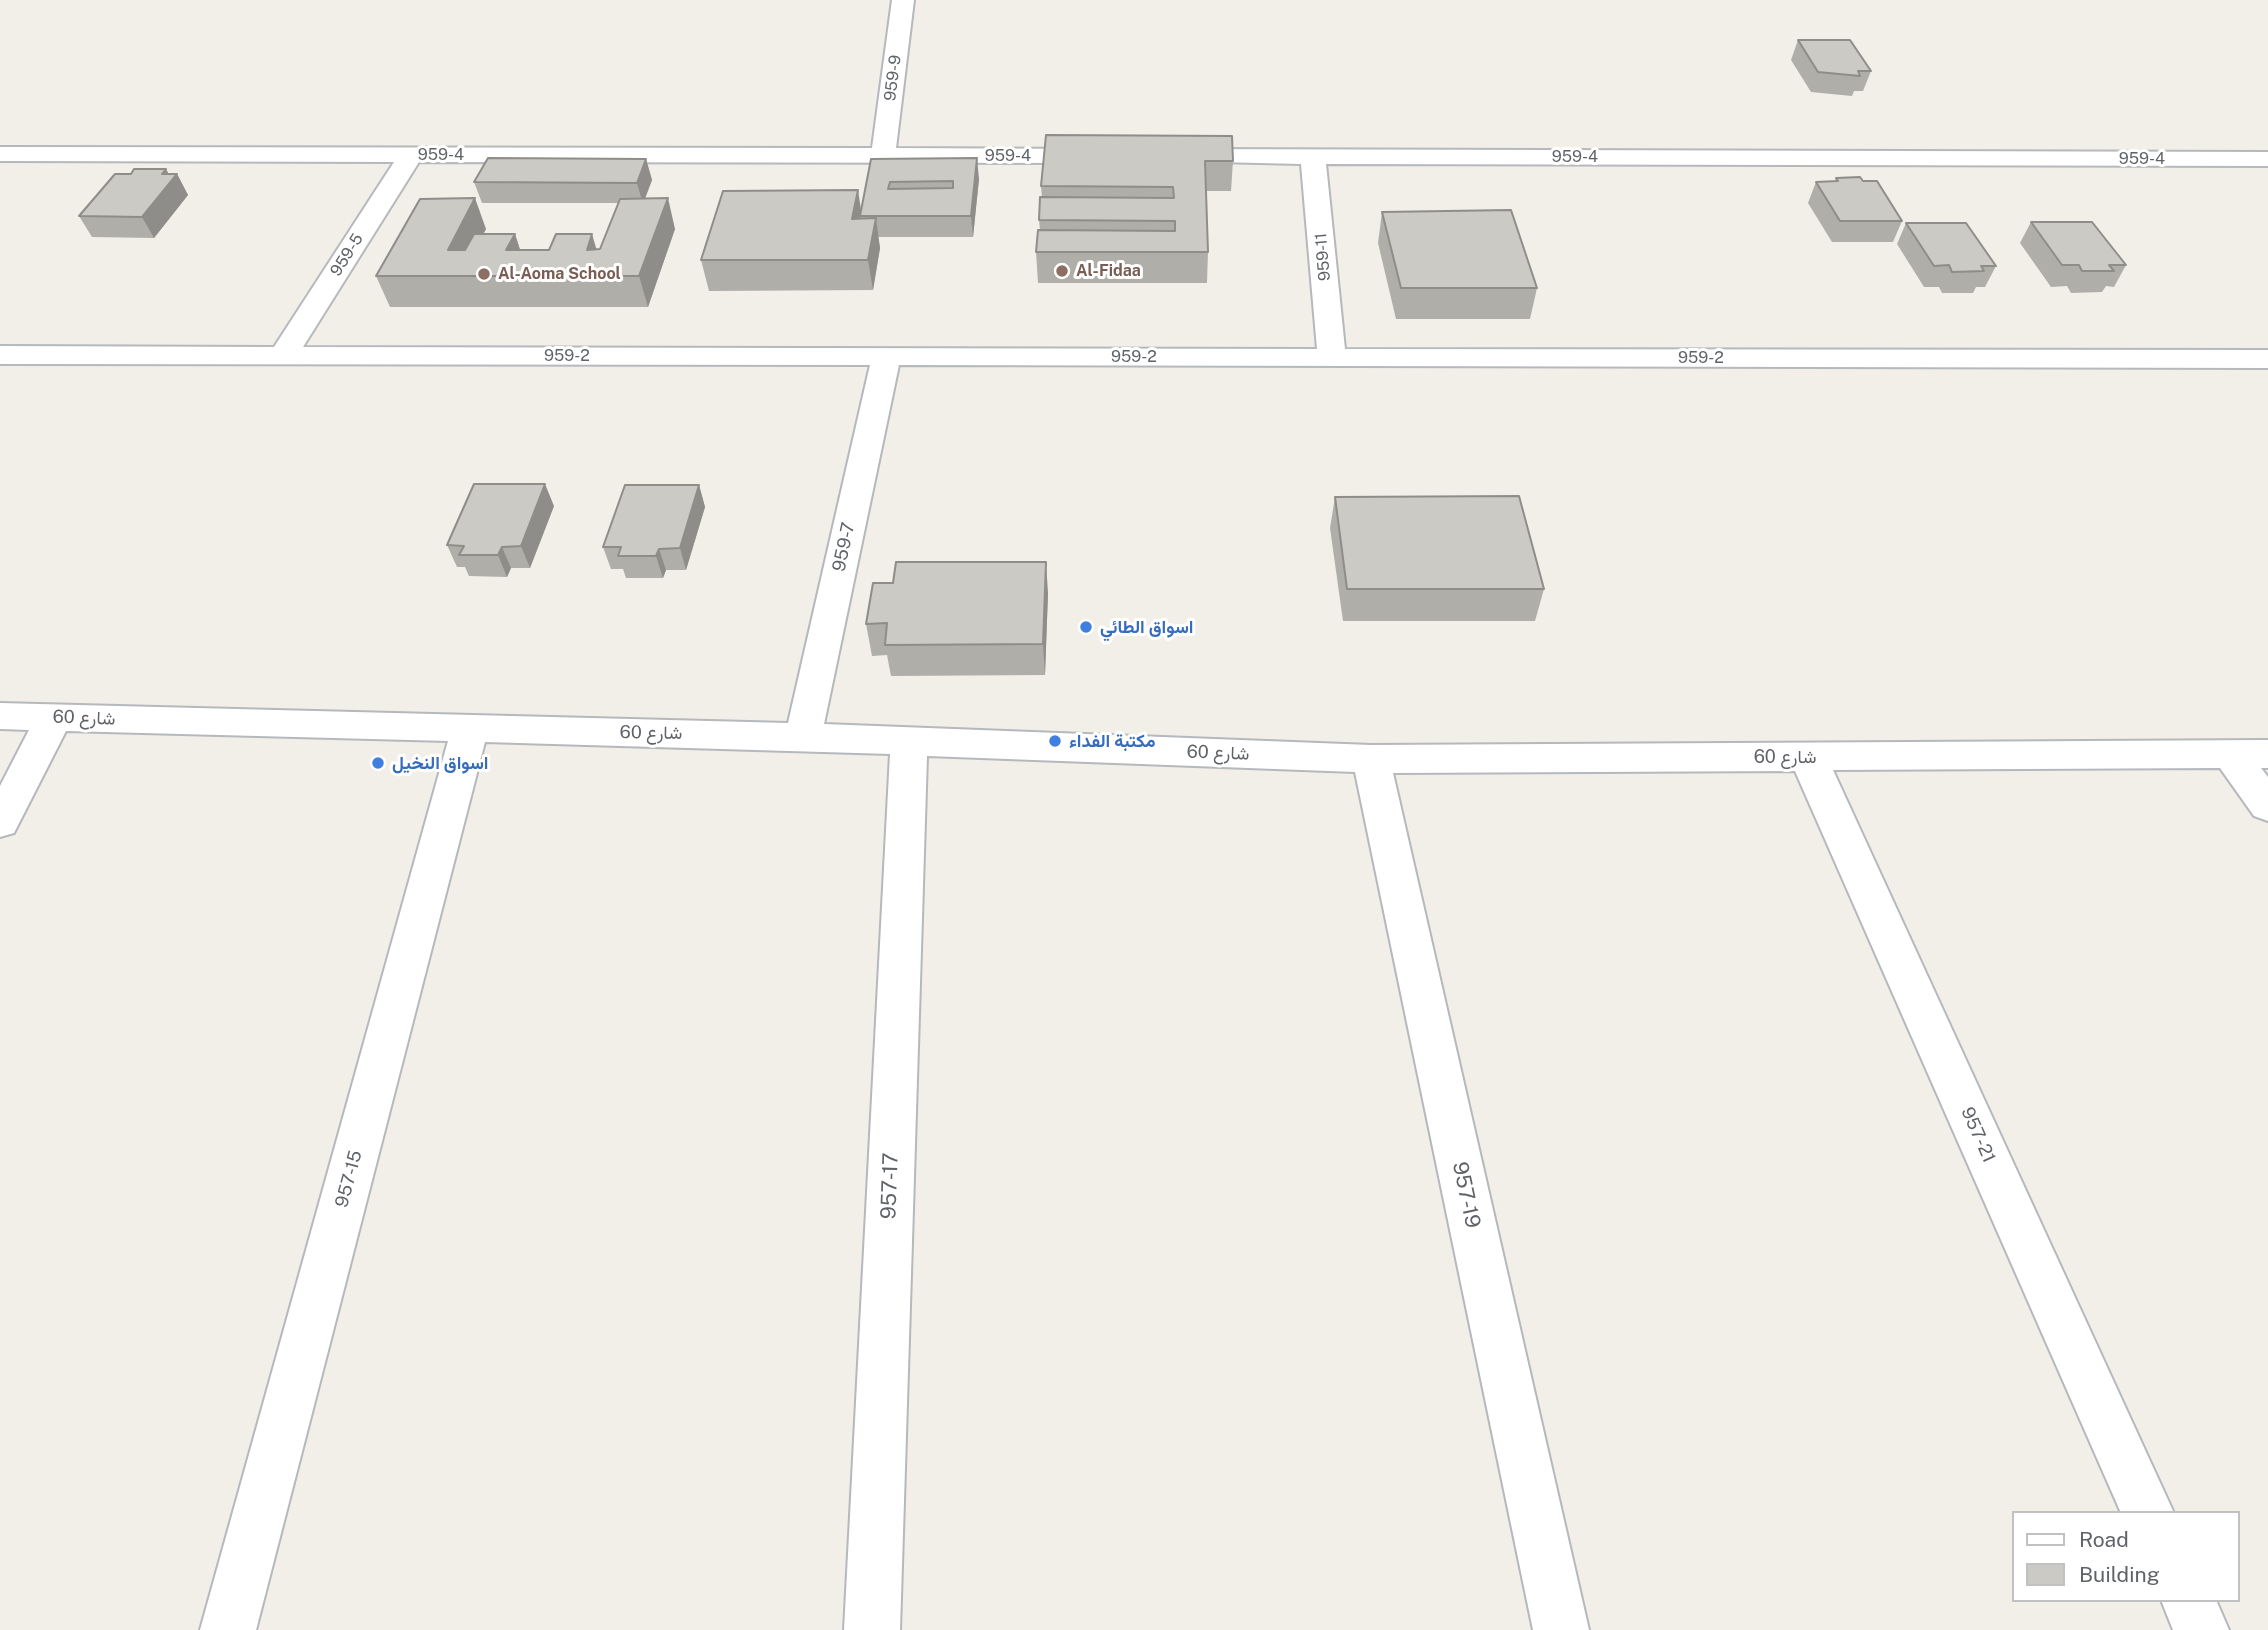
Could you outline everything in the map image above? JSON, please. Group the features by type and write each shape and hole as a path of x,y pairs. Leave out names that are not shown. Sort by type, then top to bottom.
{"street":[{"name":"959-9","path":"883,156 903,0"},
{"name":"959-4","path":"0,154 1119,156"},
{"name":"959-5","path":"283,355 411,155"},
{"name":"959-4","path":"1161,156 2268,159"},
{"name":"959-11","path":"1313,157 1332,358"},
{"name":"959-2","path":"0,355 2268,359"},
{"name":"959-7","path":"803,737 886,356"},
{"name":"شارع 60","path":"0,716 803,737 1371,759 2250,755"},
{"path":"0,822 54,718"},
{"name":"957-15","path":"228,1630 470,728"},
{"name":"957-17","path":"872,1630 909,741"},
{"path":"2250,755 2268,806"},
{"name":"957-21","path":"1808,757 2147,1511"},
{"name":"957-19","path":"1371,759 1561,1630"},
{"path":"2189,1602 2201,1630"}],"building":[{"path":"1798,40 1850,40 1871,71 1858,71 1860,76 1818,72"},
{"path":"1046,135 1232,136 1233,161 1205,161 1208,252 1036,252 1038,230 1175,231 1175,221 1039,220 1040,197 1174,198 1173,187 1041,186"},
{"path":"488,158 646,159 637,183 474,182"},
{"path":"977,158 971,216 860,216 871,159","holes":["953,181 953,188 888,189 890,182"]},
{"path":"134,169 166,169 162,174 177,174 142,217 79,216 115,174 131,174"},
{"path":"1860,177 1863,181 1877,181 1902,221 1840,221 1816,182"},
{"path":"858,190 852,219 876,218 868,260 701,260 723,191"},
{"path":"475,198 448,250 465,250 474,234 515,234 506,250 549,250 556,234 592,234 587,250 600,249 620,199 668,198 639,276 376,276 420,199"},
{"path":"1511,210 1537,288 1401,288 1382,212"},
{"path":"2031,222 2092,222 2126,265 2109,265 2114,271 2082,271 2079,265 2062,265"},
{"path":"1906,223 1966,223 1996,266 1981,266 1984,271 1952,272 1949,265 1934,266"},
{"path":"474,484 545,484 521,546 502,547 498,555 459,555 464,546 447,545"},
{"path":"625,485 699,485 680,548 659,549 656,556 618,556 621,547 603,547"},
{"path":"1519,496 1544,589 1347,589 1335,497"},
{"path":"896,562 1046,562 1043,644 885,645 887,623 866,624 873,583 893,583"}],"place":[{"name":"Al-Fidaa","path":"1062,271"},
{"name":"Al-Aoma School","path":"484,274"},
{"name":"اسواق الطائي","path":"1086,627"},
{"name":"مكتبة الفداء","path":"1055,741"},
{"name":"اسواق النخيل","path":"378,763"}]}
